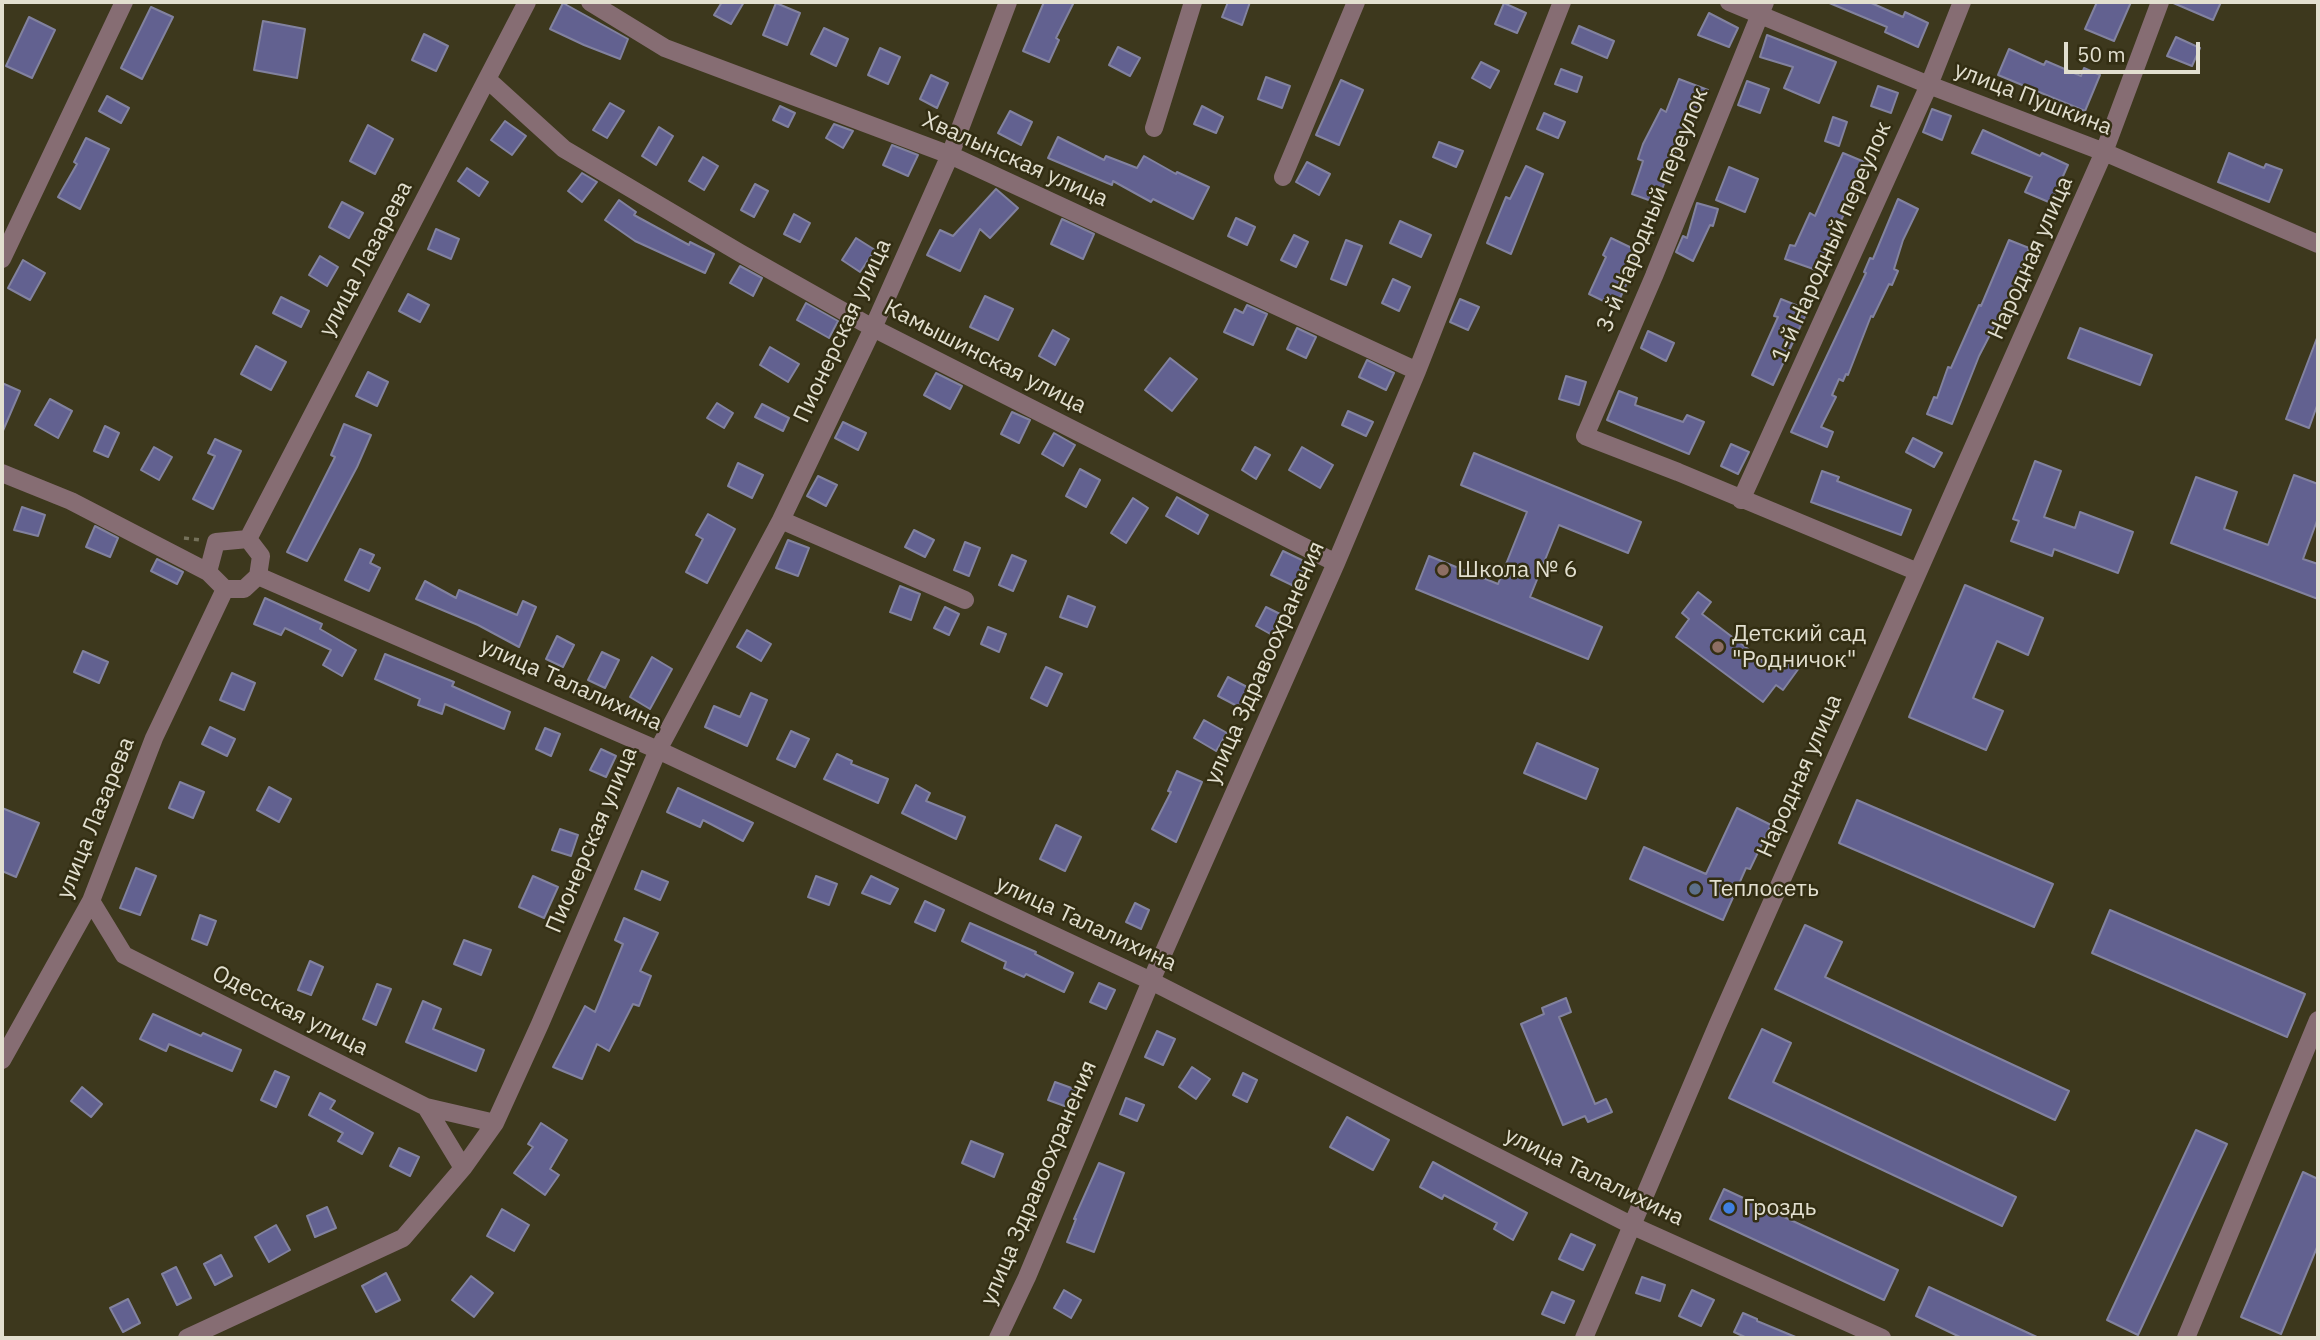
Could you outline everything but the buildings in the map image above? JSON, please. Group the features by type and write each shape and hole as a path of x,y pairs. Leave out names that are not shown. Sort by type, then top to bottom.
{"street":[{"path":"2,259 124,2"},
{"name":"улица Лазарева","path":"248,539 527,2"},
{"name":"Хвалынская улица","path":"590,2 665,48 950,155 1417,371"},
{"name":"Пионерская улица","path":"187,1338 403,1238 463,1168 495,1123 658,750 781,520 873,328 950,155 1008,2"},
{"path":"1154,128 1193,2"},
{"path":"1283,177 1356,2"},
{"name":"улица Здравоохранения","path":"998,1338 1027,1277 1152,981 1336,563 1417,371 1562,2"},
{"name":"улица Пушкина","path":"1729,2 1762,8 1929,85 2104,152 2318,244"},
{"name":"1-й Народный переулок","path":"1741,500 1929,85 1962,2"},
{"name":"Народная улица","path":"1584,1338 1717,1026 2104,152 2160,2"},
{"name":"3-й Народный переулок","path":"1741,500 1585,436 1654,276 1762,8"},
{"name":"Камышинская улица","path":"488,80 564,149 740,253 873,328 1336,563"},
{"path":"2,473 71,501 208,572 225,589 244,589 258,576 261,555 248,539 216,542 208,572"},
{"path":"1741,500 1918,572"},
{"path":"781,520 965,600"},
{"name":"улица Талалихина","path":"258,576 658,750 1152,981 1633,1226 1882,1338"},
{"name":"улица Лазарева","path":"2,1060 91,901 154,738 225,589"},
{"name":"Одесская улица","path":"91,901 124,955 426,1107 495,1123"},
{"path":"2186,1338 2318,1020"},
{"path":"426,1107 463,1168"}],"place":[{"name":"Школа № 6","path":"1443,570"},
{"name":"Детский сад \"Родничок\"","path":"1718,647"},
{"name":"Теплосеть","path":"1695,889"},
{"name":"Гроздь","path":"1729,1208"}]}
